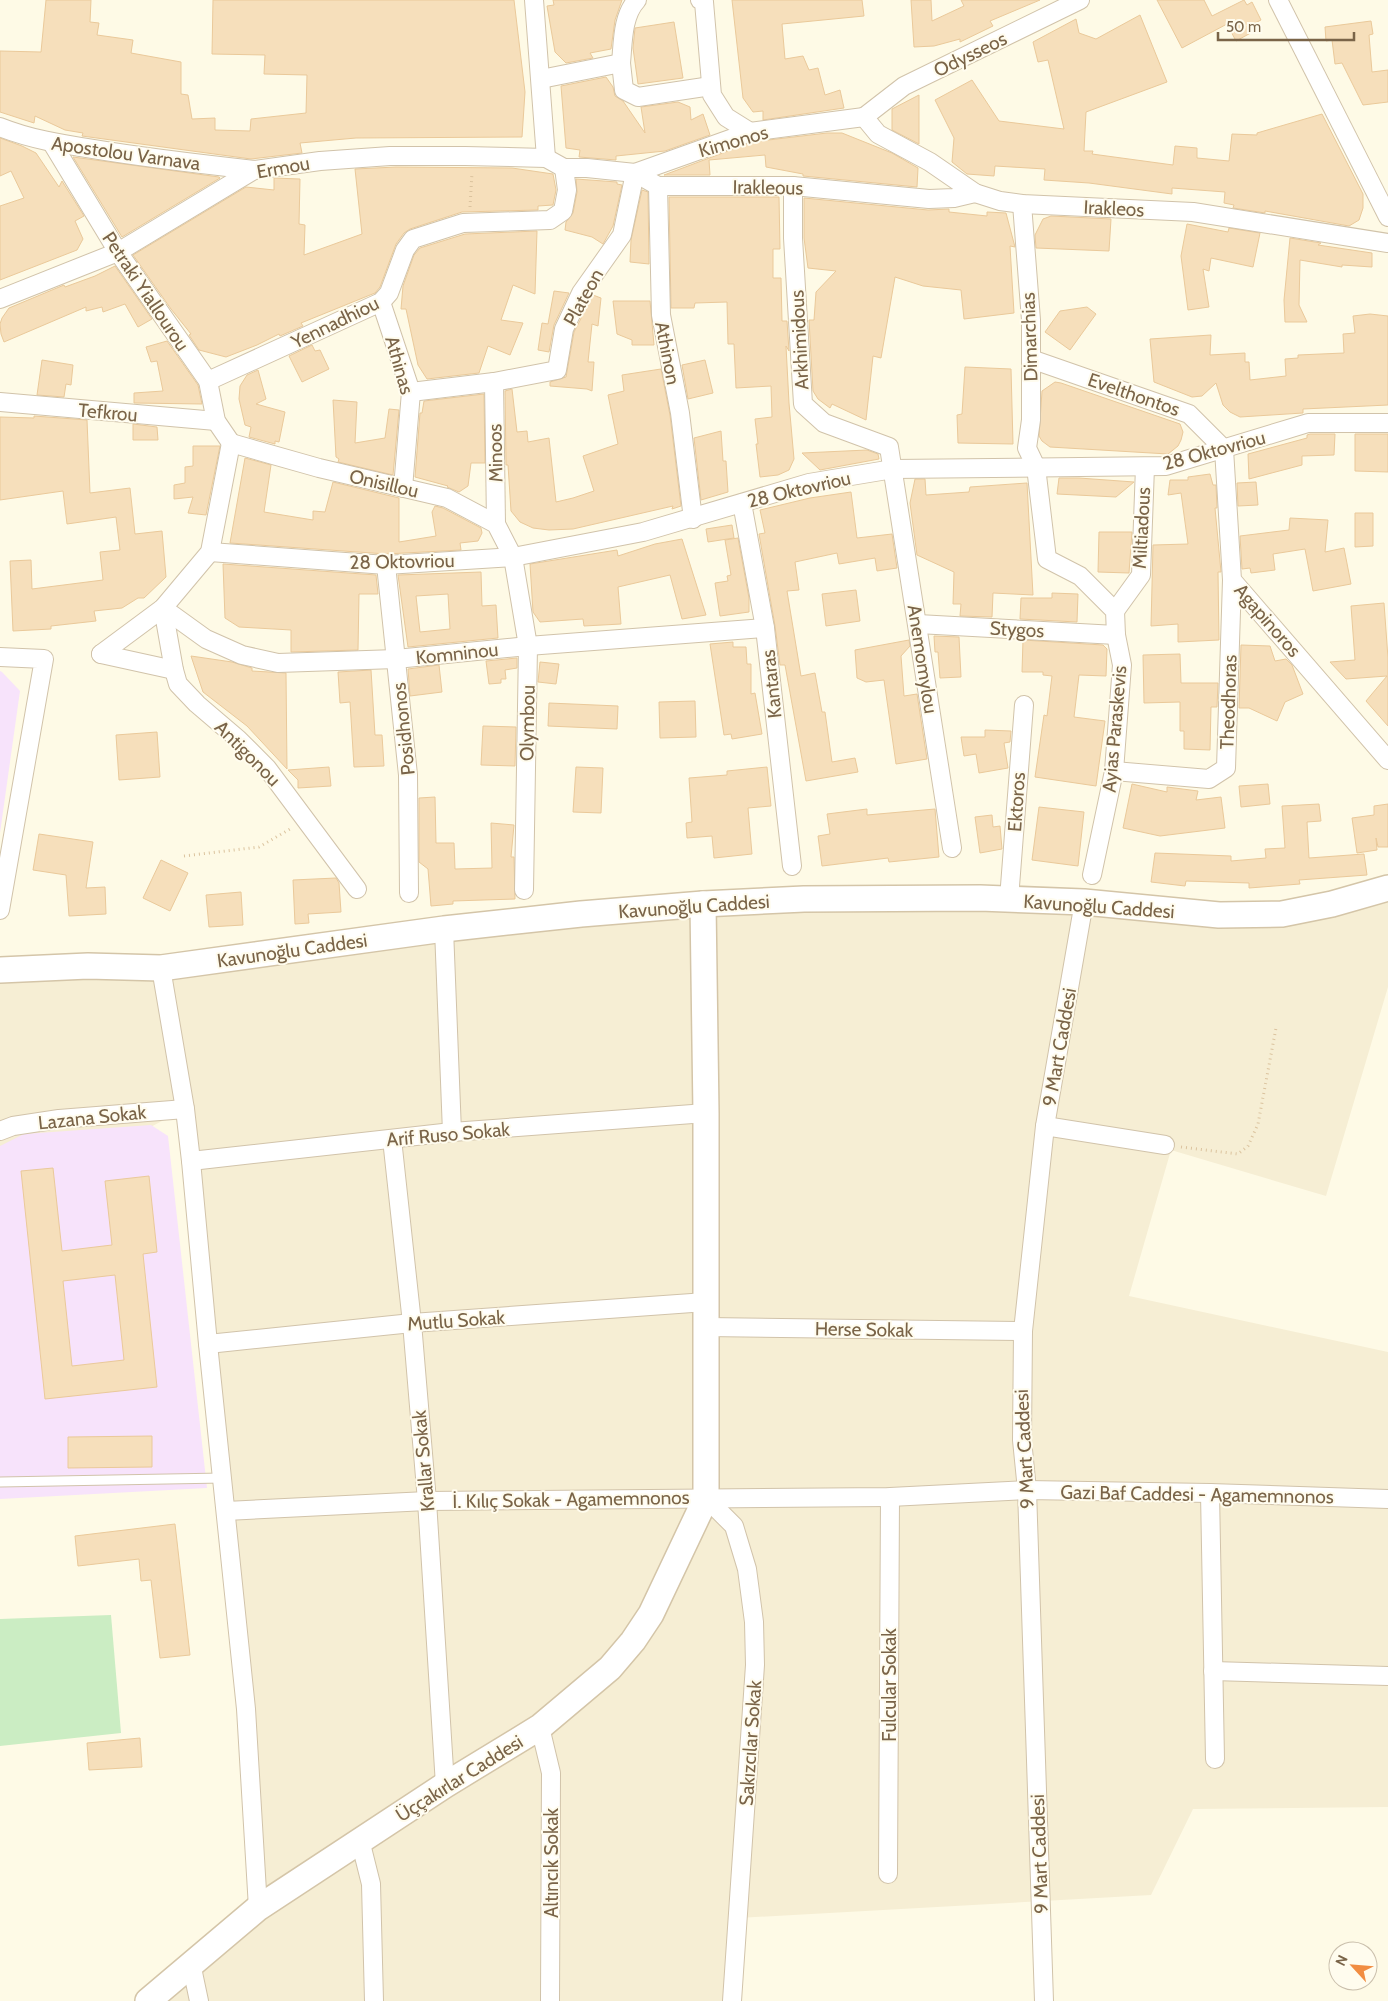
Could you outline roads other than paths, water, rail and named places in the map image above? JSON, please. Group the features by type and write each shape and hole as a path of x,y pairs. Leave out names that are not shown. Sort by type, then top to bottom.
{"main road":[{"name":"Kavunoğlu Caddesi","path":"0,970 88,966 161,968 444,929 581,914 703,904 804,899 1009,899 1084,902 1219,915 1282,914 1332,904 1388,888"},
{"path":"703,904 706,1113 706,1498"},
{"name":"Üççakırlar Caddesi","path":"148,2001 258,1908 445,1785 540,1727 610,1668 633,1642 651,1614 706,1498"}],"street":[{"path":"534,0 546,158"},
{"path":"637,0 631,6 624,33 621,63 624,90 638,97 712,86"},
{"path":"700,0 704,2 712,95 726,117 750,132"},
{"name":"Odysseos","path":"864,117 904,86 1080,0"},
{"path":"1278,0 1388,218"},
{"path":"541,79 621,63"},
{"name":"Kimonos","path":"635,173 750,132 864,117"},
{"name":"Irakleos","path":"864,117 878,134 930,162 975,193 1000,201 1022,204 1193,212 1388,244"},
{"name":"Apostolou Varnava","path":"0,127 17,134 52,143 137,157 254,170"},
{"name":"Petraki Yiallourou","path":"52,143 118,252 208,381 216,422 231,443"},
{"name":"Ermou","path":"0,299 118,252 254,170 320,161 390,156 546,158 564,168"},
{"name":"Irakleous","path":"564,168 588,168 635,173 658,186 793,186 929,199 954,198 975,193"},
{"name":"Yennadhiou","path":"208,381 381,302 389,293 405,250 413,239 470,222 550,220 563,211 567,190 564,168"},
{"name":"Plateon","path":"412,392 494,382 557,370 564,329 581,293 622,235 635,173"},
{"name":"Athinon","path":"658,186 661,315 680,413 693,518"},
{"name":"Arkhimidous","path":"793,186 793,238 803,404 824,422 889,447 893,469"},
{"name":"Dimarchias","path":"1022,204 1031,320 1031,420 1027,448 1036,467"},
{"name":"Athinas","path":"381,302 412,392 403,488"},
{"name":"Evelthontos","path":"1031,359 1189,414 1224,449"},
{"name":"Minoos","path":"494,382 496,524"},
{"name":"Tefkrou","path":"0,402 216,422"},
{"name":"28 Oktovriou","path":"210,552 386,565 512,557 643,532 810,484 893,469 1166,466 1308,423 1388,423"},
{"path":"174,670 101,654 163,608 210,552 231,443"},
{"name":"Onisillou","path":"231,443 319,468 447,498 496,524"},
{"name":"Agapinoros","path":"1224,449 1232,580 1388,760"},
{"path":"1036,467 1047,559 1080,576 1115,611"},
{"name":"Miltiadous","path":"1115,611 1140,574 1145,467"},
{"name":"Anemomylou","path":"893,469 952,848"},
{"name":"Kantaras","path":"742,503 765,628 792,866"},
{"path":"496,524 512,557"},
{"name":"Olymbou","path":"512,557 528,646 524,890"},
{"name":"Posidhonos","path":"386,565 408,775 409,893"},
{"name":"Theodhoras","path":"1114,771 1209,779 1226,768 1232,580"},
{"name":"Komninou","path":"163,608 206,639 242,654 278,663 396,660 528,646 765,628"},
{"name":"Antigonou","path":"163,608 178,684 197,704 267,768 357,889"},
{"name":"Ayias Paraskevis","path":"1092,875 1114,771 1122,664 1116,634 1115,611"},
{"name":"Stygos","path":"918,624 1116,634"},
{"path":"0,657 44,659 0,910"},
{"name":"Ektoros","path":"1009,899 1024,706"},
{"name":"9 Mart Caddesi","path":"1044,2001 1027,1490 1022,1440 1023,1331 1045,1126 1084,902"},
{"path":"444,929 452,1132"},
{"path":"161,968 191,1161 246,1709 258,1908"},
{"name":"Lazana Sokak","path":"0,1130 13,1126 59,1119 184,1109"},
{"name":"Arif Ruso Sokak","path":"191,1161 452,1132 706,1113"},
{"path":"1045,1126 1165,1145"},
{"name":"Krallar Sokak","path":"392,1139 412,1324 445,1785"},
{"name":"Mutlu Sokak","path":"208,1344 412,1324 706,1302"},
{"name":"Herse Sokak","path":"706,1327 1023,1331"},
{"name":"Gazi Baf Caddesi - Agamemnonos","path":"706,1498 890,1496 1027,1490 1210,1493 1388,1499"},
{"path":"1210,1493 1215,1760"},
{"name":"Fulcular Sokak","path":"888,1874 890,1496"},
{"name":"İ. Kılıç Sokak - Agamemnonos","path":"226,1511 426,1501 706,1498"},
{"name":"Sakızcılar Sokak","path":"706,1498 734,1526 747,1569 754,1622 755,1665 732,2001"},
{"path":"1213,1671 1388,1676"},
{"name":"Altıncık Sokak","path":"540,1727 551,1773 550,2001"},
{"path":"360,1840 372,1884 374,2001"},
{"path":"192,1963 199,2001"}],"lane":[{"path":"0,1482 223,1478"}]}
